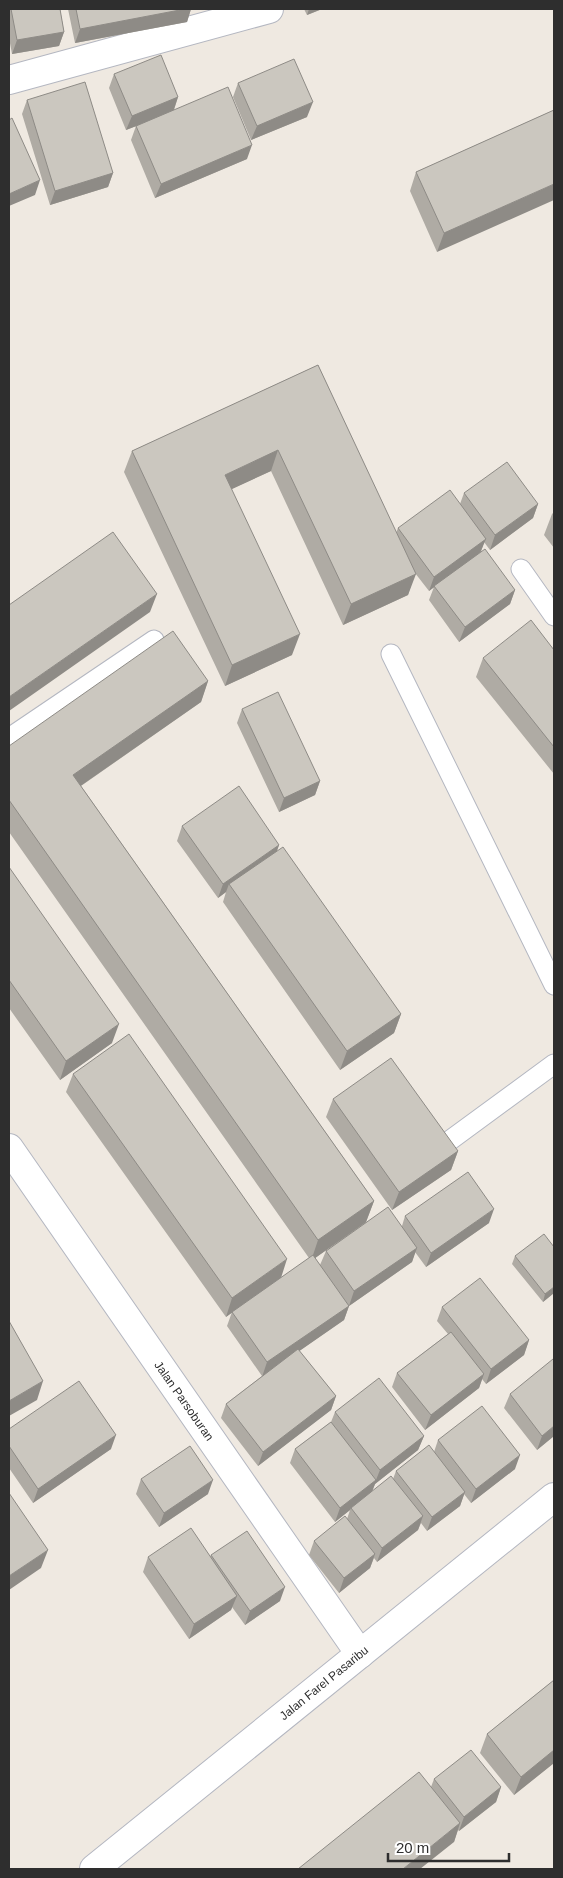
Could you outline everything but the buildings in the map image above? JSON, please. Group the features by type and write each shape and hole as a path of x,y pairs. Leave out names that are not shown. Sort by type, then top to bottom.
{"street":[{"path":"9,80 269,9"},
{"name":"Jalan Parsoburan","path":"9,1148 360,1654"},
{"name":"Jalan Farel Pasaribu","path":"94,1869 554,1497"}],"lane":[{"path":"521,570 554,616"},
{"path":"9,738 154,640"},
{"path":"391,654 554,984"},
{"path":"449,1141 554,1064"}]}
